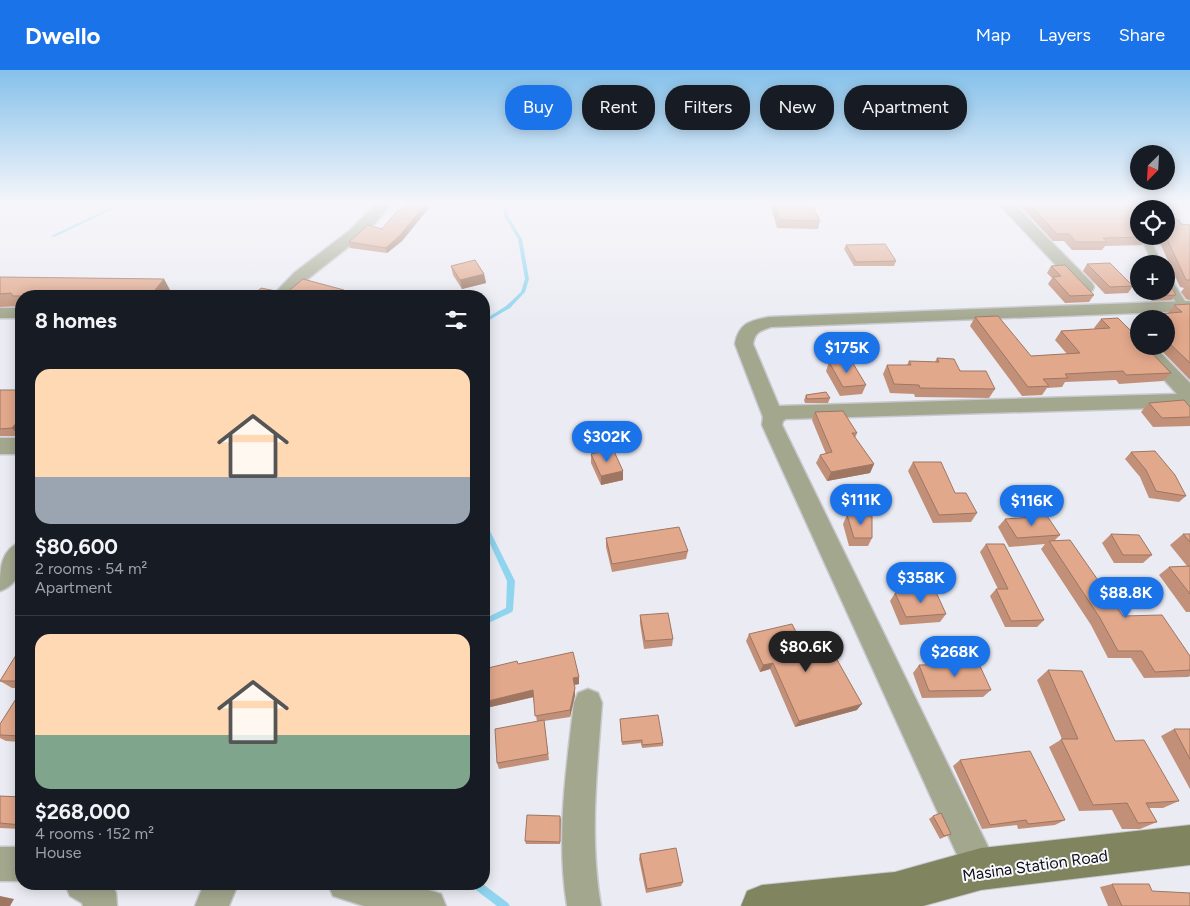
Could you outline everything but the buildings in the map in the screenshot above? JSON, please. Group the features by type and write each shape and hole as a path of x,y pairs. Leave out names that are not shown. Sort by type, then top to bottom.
{"street":[{"path":"286,290 300,276 342,243"},
{"path":"1043,243 1119,322"},
{"path":"981,869 772,425 773,417 744,344 746,333 753,327 769,322 785,321 1187,306"},
{"path":"0,313 15,313"},
{"path":"1151,355 1190,395"},
{"path":"773,417 782,412 1190,400"},
{"path":"0,446 15,446"},
{"path":"0,580 15,560"},
{"path":"584,906 579,883 577,819 588,703"},
{"name":"Masina Station Road","path":"762,906 894,893 981,869 1190,845"},
{"path":"0,864 15,864"},
{"path":"93,890 99,893 100,906"},
{"path":"212,906 219,890"},
{"path":"368,890 429,906"}],"lane":[{"path":"1175,290 1187,306"}],"waterway":[{"path":"490,318 508,307 523,292 527,279 521,243"},
{"path":"490,537 511,581 509,610 490,619"},
{"path":"483,890 505,906"}]}
